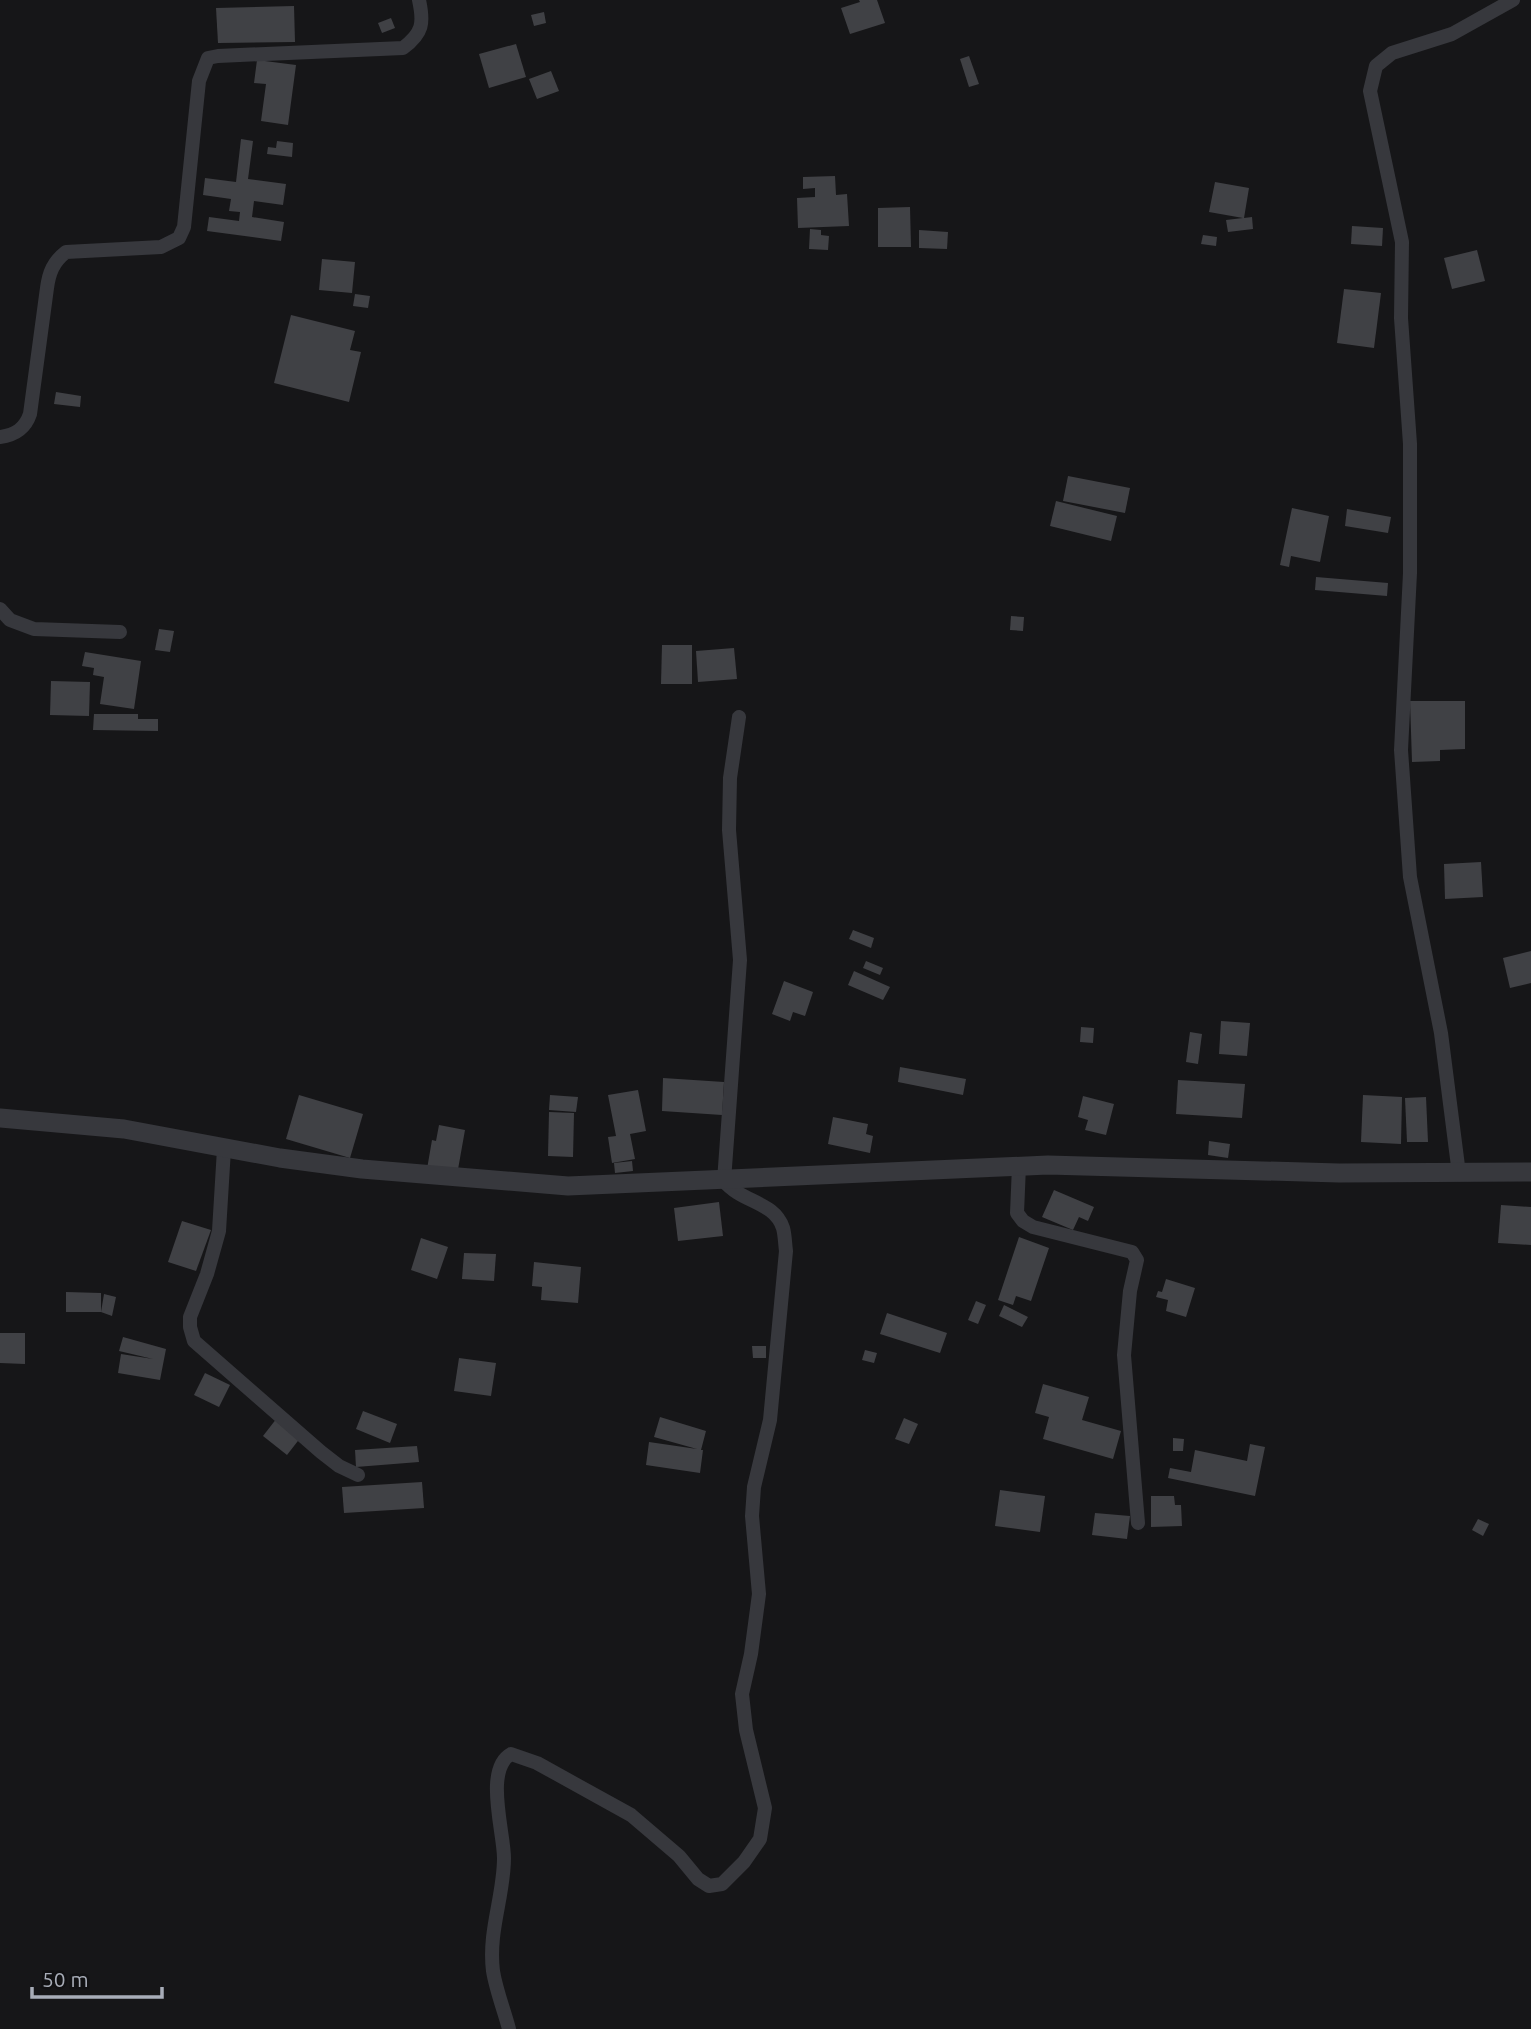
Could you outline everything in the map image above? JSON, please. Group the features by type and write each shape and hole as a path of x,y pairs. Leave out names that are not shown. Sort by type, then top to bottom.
{"street":[{"path":"0,437 17,432 27,424 49,274 57,260 66,252 161,247 179,238 184,227 199,81 208,58 403,48 418,33 423,20 419,0"},
{"path":"1460,1174 1441,1033 1410,877 1401,750 1410,573 1410,444 1401,318 1402,242 1370,91 1377,66 1392,53 1451,34 1513,0"},
{"path":"0,609 10,620 34,629 120,632"},
{"path":"509,2029 493,1972 492,1930 504,1858 497,1793 498,1770 504,1758 510,1754 537,1763 631,1815 680,1856 698,1879 709,1886 722,1884 744,1862 760,1839 765,1808 746,1730 743,1694 760,1594 752,1516 754,1487 770,1420 786,1251 783,1228 774,1212 732,1191 724,1181 740,960 729,830 730,778 739,717"},
{"path":"0,1118 124,1129 224,1149 362,1169 569,1186 1019,1166 1339,1173 1531,1172"},
{"path":"224,1149 219,1231 190,1317 194,1341 321,1452 339,1466 358,1475"},
{"path":"1019,1166 1017,1213 1023,1221 1033,1227 1132,1252 1137,1260 1130,1291 1124,1355 1138,1523"}],"building":[{"path":"859,0 877,0 885,23 850,34 841,8 860,2"},
{"path":"294,6 295,42 218,43 216,8"},
{"path":"544,12 546,23 534,26 531,15"},
{"path":"391,18 395,28 382,33 378,23"},
{"path":"516,44 526,77 489,88 479,54"},
{"path":"969,56 979,84 969,87 960,59"},
{"path":"257,60 296,65 288,125 261,121 266,84 254,83"},
{"path":"551,71 559,91 537,99 529,79"},
{"path":"241,139 253,141 248,179 286,184 283,205 254,201 252,217 284,222 281,241 207,231 209,217 239,221 240,212 229,211 231,199 203,195 205,178 236,182"},
{"path":"277,141 293,143 292,157 267,154 268,147 276,148"},
{"path":"835,176 836,195 847,194 849,226 798,228 797,198 815,197 815,188 803,189 803,177"},
{"path":"1215,182 1249,188 1244,218 1252,217 1253,229 1228,232 1226,220 1243,218 1209,212"},
{"path":"910,207 911,247 878,247 878,208"},
{"path":"1352,226 1383,228 1382,246 1351,244"},
{"path":"810,229 821,230 821,235 829,236 828,250 809,249"},
{"path":"919,230 948,232 947,249 919,248"},
{"path":"1203,235 1217,237 1216,246 1201,244"},
{"path":"1477,250 1485,281 1452,289 1444,258"},
{"path":"322,259 355,262 352,293 319,290"},
{"path":"1344,289 1381,293 1374,348 1337,343"},
{"path":"355,294 370,296 368,308 353,306"},
{"path":"291,315 355,331 350,350 361,352 349,402 274,383"},
{"path":"56,392 81,396 80,407 54,404"},
{"path":"1068,476 1130,488 1125,513 1063,501"},
{"path":"1056,501 1117,516 1111,541 1050,526"},
{"path":"1292,508 1329,516 1320,562 1291,556 1289,567 1280,565"},
{"path":"1347,509 1391,517 1388,533 1345,526"},
{"path":"1316,577 1388,583 1387,596 1315,590"},
{"path":"1011,616 1024,617 1023,631 1010,630"},
{"path":"159,629 174,631 170,652 155,650"},
{"path":"662,645 692,645 692,684 661,684"},
{"path":"734,648 737,679 698,682 696,651"},
{"path":"85,652 141,661 134,709 100,704 104,677 93,675 94,668 82,666"},
{"path":"51,681 90,682 89,716 50,715"},
{"path":"1410,701 1465,701 1465,749 1440,750 1440,761 1412,762"},
{"path":"94,714 138,714 138,719 158,719 158,731 93,730"},
{"path":"1481,862 1483,897 1445,899 1444,864"},
{"path":"853,930 874,938 871,948 849,939"},
{"path":"1531,951 1531,983 1510,988 1503,958"},
{"path":"866,961 883,968 880,975 863,968"},
{"path":"854,971 890,987 883,1000 848,985"},
{"path":"784,981 813,992 805,1016 793,1012 790,1021 772,1014"},
{"path":"1221,1021 1250,1023 1247,1056 1219,1054"},
{"path":"1081,1027 1094,1028 1093,1043 1080,1042"},
{"path":"1190,1032 1202,1034 1198,1064 1186,1062"},
{"path":"900,1067 966,1079 963,1095 898,1082"},
{"path":"663,1078 724,1082 722,1115 662,1111"},
{"path":"1178,1080 1245,1084 1242,1118 1176,1114"},
{"path":"638,1090 646,1131 630,1134 635,1159 612,1163 608,1137 616,1136 608,1095"},
{"path":"299,1095 363,1114 350,1158 286,1139"},
{"path":"550,1095 578,1097 576,1112 549,1110"},
{"path":"1363,1095 1402,1097 1401,1144 1361,1142"},
{"path":"1083,1096 1114,1104 1106,1135 1085,1130 1088,1120 1078,1117"},
{"path":"1426,1097 1428,1142 1407,1142 1405,1098"},
{"path":"549,1112 574,1113 573,1157 548,1156"},
{"path":"833,1117 868,1124 866,1134 873,1136 870,1153 828,1144"},
{"path":"439,1125 465,1130 457,1175 427,1169 432,1140 436,1141"},
{"path":"1209,1141 1230,1144 1228,1158 1208,1155"},
{"path":"632,1161 633,1171 615,1173 614,1163"},
{"path":"1054,1190 1094,1207 1088,1221 1079,1217 1073,1230 1042,1217"},
{"path":"719,1202 723,1236 678,1241 674,1208"},
{"path":"1501,1205 1531,1207 1531,1245 1498,1243"},
{"path":"182,1221 211,1230 196,1271 168,1262"},
{"path":"1019,1237 1049,1248 1031,1301 1016,1296 1013,1305 998,1300"},
{"path":"421,1238 448,1247 437,1279 411,1270"},
{"path":"464,1253 496,1254 494,1281 462,1279"},
{"path":"534,1262 581,1267 578,1303 541,1300 542,1287 532,1286"},
{"path":"1166,1279 1195,1288 1186,1317 1166,1311 1168,1300 1156,1297 1158,1291 1162,1292"},
{"path":"66,1292 101,1293 101,1312 66,1312"},
{"path":"104,1294 116,1297 112,1316 101,1312"},
{"path":"976,1301 986,1305 978,1324 968,1320"},
{"path":"1004,1305 1028,1317 1022,1327 999,1316"},
{"path":"887,1313 947,1333 940,1353 880,1334"},
{"path":"0,1333 25,1333 25,1364 0,1363"},
{"path":"123,1337 166,1349 160,1380 118,1373 121,1354 153,1359 119,1351"},
{"path":"752,1346 766,1346 766,1358 753,1358"},
{"path":"865,1350 877,1353 874,1363 862,1360"},
{"path":"459,1358 496,1363 491,1396 454,1391"},
{"path":"205,1373 230,1385 219,1407 194,1395"},
{"path":"1043,1384 1089,1397 1082,1420 1121,1431 1113,1459 1043,1439 1049,1417 1035,1413"},
{"path":"363,1411 397,1424 390,1443 356,1429"},
{"path":"660,1417 706,1431 701,1450 700,1473 646,1465 649,1442 697,1449 654,1437"},
{"path":"277,1418 301,1437 287,1455 263,1436"},
{"path":"904,1418 918,1424 909,1444 895,1439"},
{"path":"1173,1438 1184,1439 1183,1451 1173,1451"},
{"path":"1250,1444 1265,1447 1255,1496 1168,1478 1170,1468 1191,1472 1195,1450 1247,1461"},
{"path":"417,1446 419,1462 356,1467 355,1450"},
{"path":"422,1482 424,1508 344,1513 342,1487"},
{"path":"1000,1490 1045,1496 1040,1532 995,1526"},
{"path":"1151,1496 1174,1496 1175,1505 1181,1505 1182,1526 1151,1527"},
{"path":"1095,1513 1130,1516 1127,1539 1092,1535"},
{"path":"1478,1519 1489,1524 1483,1536 1472,1530"}]}
